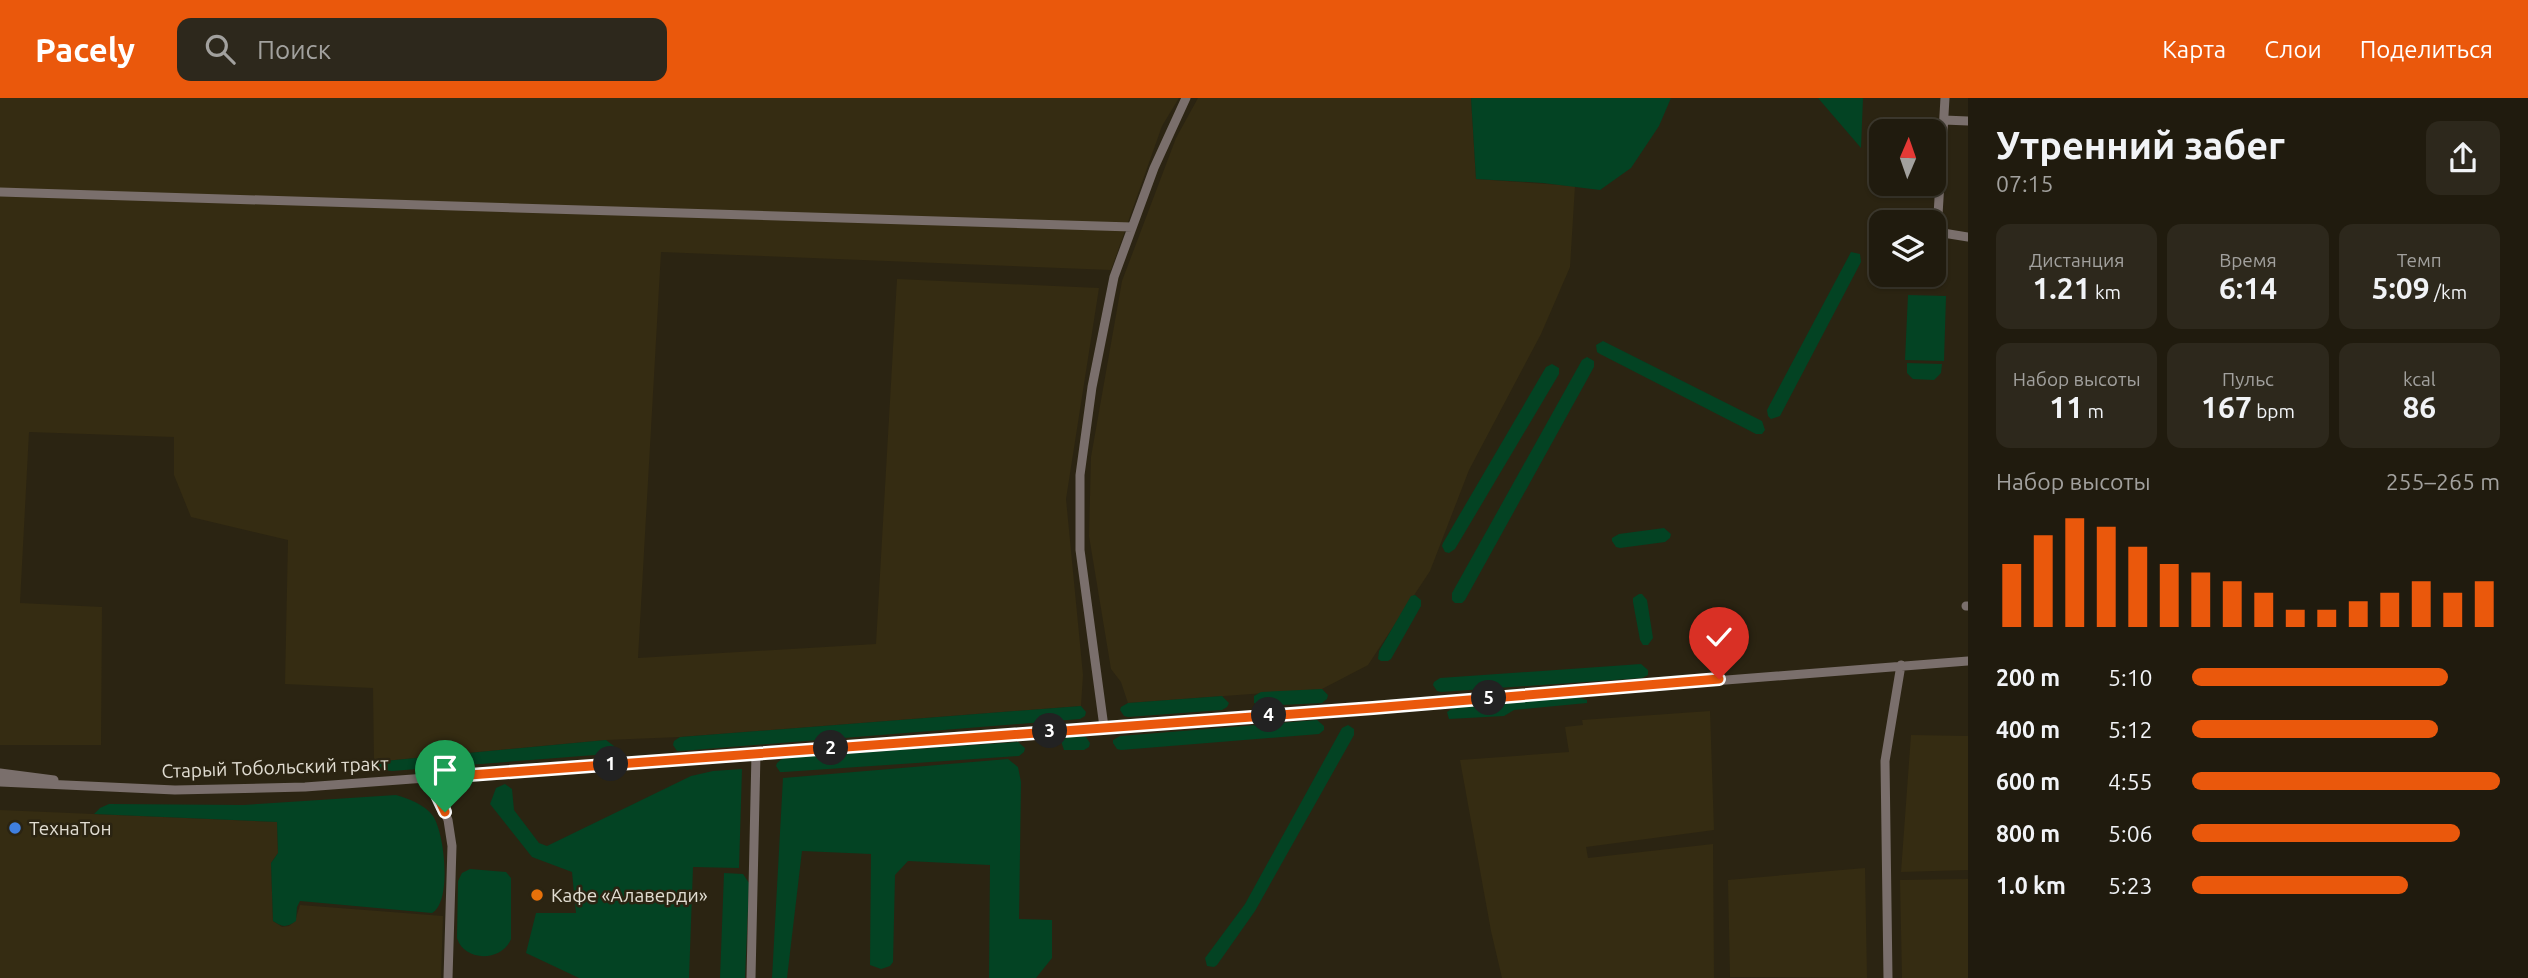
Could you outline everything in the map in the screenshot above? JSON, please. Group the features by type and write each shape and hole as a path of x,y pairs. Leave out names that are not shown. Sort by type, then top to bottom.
{"street":[{"path":"1104,727 1080,550 1080,475 1092,387 1114,277 1154,168 1186,98"},
{"path":"1944,119 1945,98"},
{"path":"1946,120 1968,121"},
{"path":"0,192 1132,227"},
{"path":"1939,196 1937,232 1968,237"},
{"name":"Старый Тобольский тракт","path":"133,788 251,790 429,778 1968,661"},
{"path":"1888,978 1885,761 1901,665"},
{"path":"751,978 756,753"},
{"path":"0,772 133,788"},
{"path":"429,778 448,820 452,846 448,978"},
{"path":"0,782 133,788"}],"shaded area":[{"path":"0,98 1179,98 1162,126 1111,270 661,252 638,658 876,644 897,279 1099,288 1066,499 1083,675 1081,706 680,737 606,740 374,762 373,688 285,684 288,540 191,517 174,475 174,437 29,432 20,603 102,607 101,745 0,745"},
{"path":"1198,98 1471,98 1476,179 1575,186 1570,267 1541,334 1469,470 1430,571 1368,665 1322,689 1128,703 1121,682 1111,669 1089,536 1091,457 1122,281 1176,138"},
{"path":"1710,711 1714,830 1586,847 1588,858 1713,844 1714,978 1502,978 1460,760 1569,752 1565,727 1583,725 1582,720"},
{"path":"1911,735 1968,736 1968,870 1901,872"},
{"path":"0,810 277,822 278,853 271,863 273,921 282,927 289,926 295,921 300,905 443,916 441,978 0,978"},
{"path":"1865,868 1867,978 1730,977 1728,880"},
{"path":"1968,879 1968,978 1902,978 1900,880"}],"green space":[{"path":"1471,98 1671,98 1659,126 1631,168 1600,190 1476,179"},
{"path":"1818,98 1863,98 1861,148"},
{"path":"1851,252 1860,254 1861,262 1780,416 1771,419 1767,410"},
{"path":"1908,295 1946,296 1944,361 1905,360"},
{"path":"1603,341 1762,421 1765,430 1762,434 1756,434 1600,354 1596,345"},
{"path":"1587,357 1594,361 1594,367 1465,600 1455,603 1452,593 1582,360"},
{"path":"1907,363 1942,364 1941,373 1934,380 1913,379 1907,373"},
{"path":"1552,364 1559,368 1559,374 1455,549 1449,553 1445,552 1443,543 1546,367"},
{"path":"1664,528 1671,534 1665,542 1620,548 1612,541 1612,538 1619,534"},
{"path":"1639,594 1647,600 1653,638 1648,645 1643,645 1640,640 1633,602 1633,598"},
{"path":"1415,595 1421,600 1421,606 1391,659 1381,661 1378,659 1379,651 1411,596"},
{"path":"1641,664 1648,670 1648,675 1642,678 1441,692 1433,685 1440,678"},
{"path":"1322,689 1328,695 1322,703 1261,706 1254,703 1254,696 1261,692"},
{"path":"1222,696 1229,703 1222,710 1128,717 1120,710 1128,703"},
{"path":"1576,697 1587,700 1587,703 1514,710 1504,716 1449,719 1447,712 1454,707"},
{"path":"1081,706 1086,712 1080,719 681,751 677,751 673,745 680,737"},
{"path":"1317,720 1324,726 1324,730 1319,734 1121,750 1113,743 1113,740 1120,736"},
{"path":"1348,725 1354,729 1354,735 1255,911 1217,965 1207,966 1205,958 1245,904 1342,728"},
{"path":"1068,737 1086,737 1090,743 1089,747 1084,750 1064,750 1061,741"},
{"path":"606,740 614,746 613,751 608,754 392,771 377,769 374,762"},
{"path":"1018,742 1025,748 1019,756 784,772 780,772 776,766 783,758"},
{"path":"1008,759 1018,767 1021,782 1019,919 1052,920 1052,958 1036,978 989,978 990,865 908,861 895,875 893,962 881,969 870,965 871,854 802,851 787,978 772,978 783,778"},
{"path":"742,769 739,868 693,867 689,978 579,978 526,953 536,913 576,913 572,872 532,857 490,804 496,788 505,784 512,789 514,810 539,843 547,846 691,776"},
{"path":"396,795 425,808 437,825 445,867 442,896 438,906 432,913 300,901 296,921 284,926 273,921 271,863 278,853 277,822 94,814 109,804 243,805"},
{"path":"470,869 506,872 511,878 511,939 506,947 492,955 467,952 457,938 458,881 462,873"},
{"path":"724,873 743,874 749,883 745,978 720,978"}],"place":[{"name":"ТехнаТон","path":"15,828"},
{"name":"Кафе «Алаверди»","path":"537,895"}],"route":[{"path":"445,812 429,778 1373,708 1719,679"}]}
